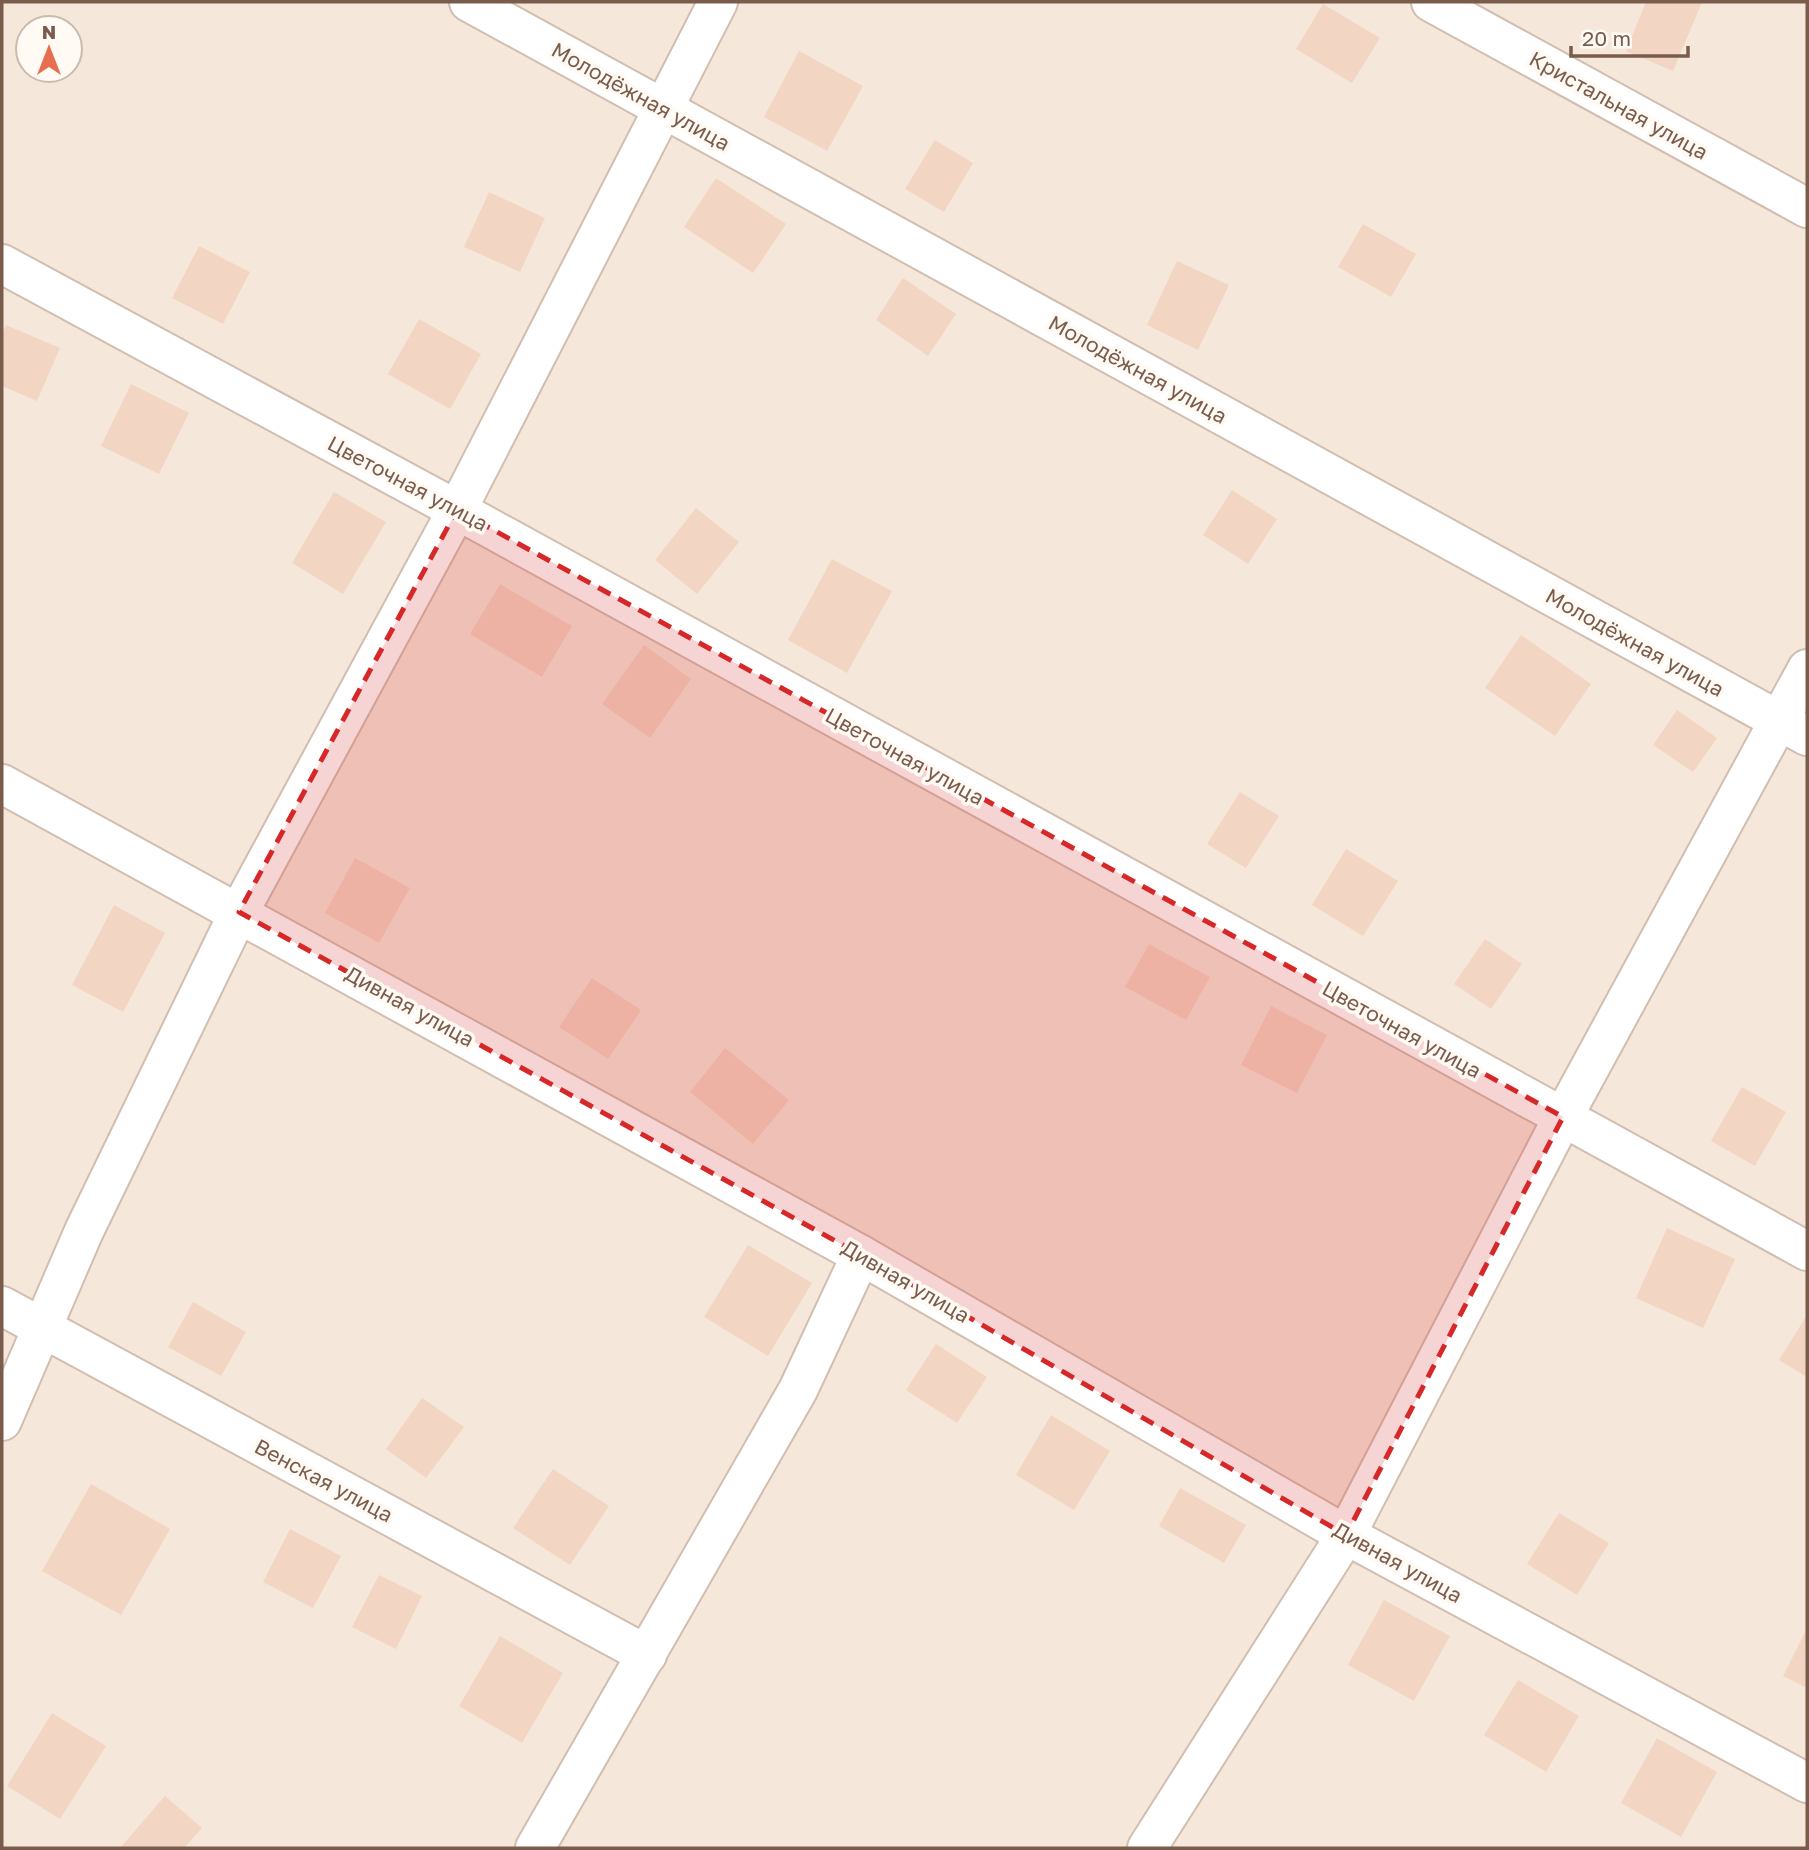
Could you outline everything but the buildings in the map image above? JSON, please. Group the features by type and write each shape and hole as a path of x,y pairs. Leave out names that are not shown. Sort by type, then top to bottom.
{"street":[{"name":"Молодёжная улица","path":"469,2 1793,728"},
{"path":"2,1421 41,1327 239,912 457,510 718,2"},
{"name":"Кристальная улица","path":"1431,2 1807,208"},
{"name":"Цветочная улица","path":"2,264 457,510 1807,1251"},
{"path":"1147,1848 1346,1535 1563,1117 1793,728 1807,668"},
{"name":"Дивная улица","path":"2,784 861,1255 1346,1535 1807,1783"},
{"path":"535,1848 798,1390 861,1255"},
{"name":"Венская улица","path":"2,1306 647,1655"}],"highlighted area":[{"path":"457,510 1563,1117 1346,1535 861,1255 239,912"}],"shaded area":[{"path":"2,2 1807,2 1807,1848 2,1848"}]}
